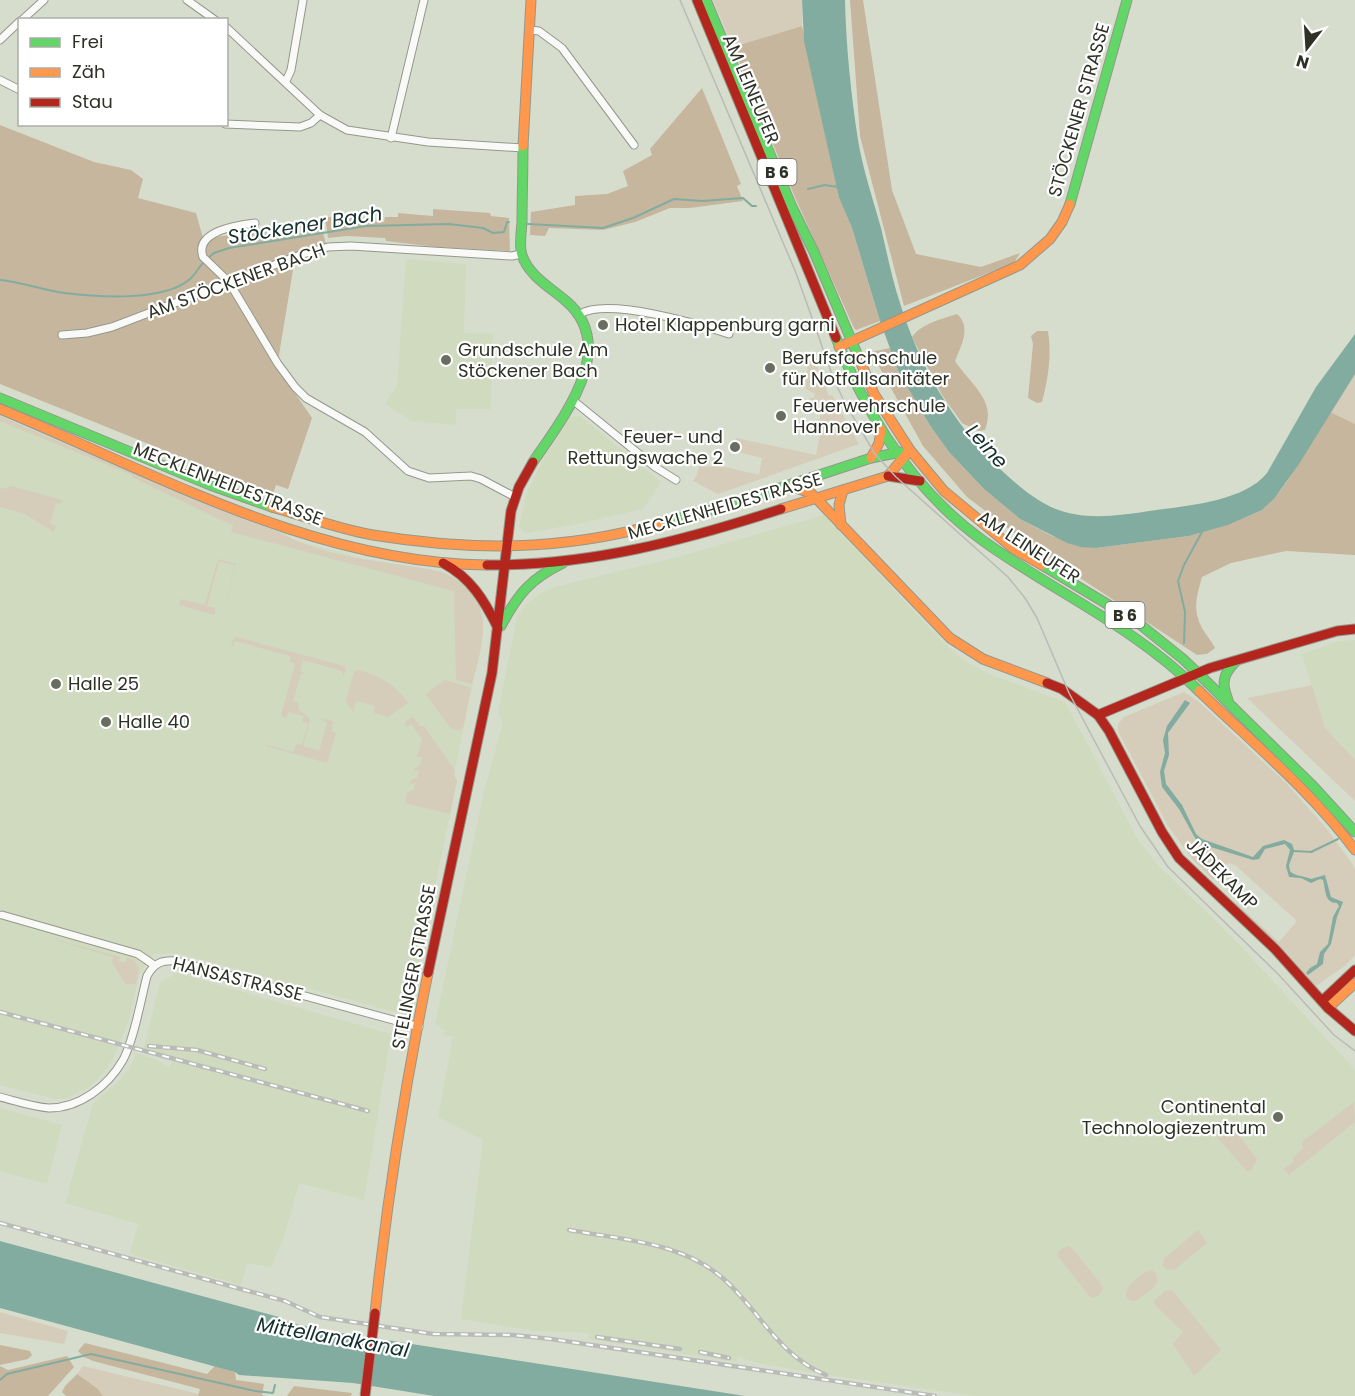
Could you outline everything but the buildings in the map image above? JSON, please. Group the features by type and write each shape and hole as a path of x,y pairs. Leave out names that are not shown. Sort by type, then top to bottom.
{"main road":[{"path":"531,0 523,148 521,254 529,270 580,314"},
{"name":"AM LEINEUFER","path":"697,0 839,347 862,398 899,457 954,517 981,539 1131,634 1187,678 1337,826 1355,850"},
{"name":"AM LEINEUFER","path":"706,0 874,394 910,450 944,491 989,530 1014,549 1137,622 1183,659 1305,778 1355,832"},
{"name":"STÖCKENER STRASSE","path":"839,347 1020,265 1050,239 1062,222 1072,199 1127,0"},
{"name":"STELINGER STRASSE","path":"365,1396 395,1153 493,672 506,547 515,497 537,457 575,402 582,384 586,355 586,328 580,314"},
{"name":"MECKLENHEIDESTRASSE","path":"0,398 265,506 371,535 445,545 506,547 562,544 619,535 722,507 872,458 899,457 910,450"},
{"name":"MECKLENHEIDESTRASSE","path":"0,409 213,500 292,530 370,551 437,560 504,564 568,561 622,552 673,542 888,476"},
{"path":"872,458 879,443 881,430"},
{"path":"899,457 888,476 920,481"},
{"name":"JÄDEKAMP","path":"790,486 806,490 815,498 950,638 983,659 1062,689 1098,715 1113,738 1162,832 1179,858 1275,949 1325,1005 1355,1030"},
{"path":"841,525 839,505 843,489"},
{"path":"437,560 456,570 478,591 499,631"},
{"path":"499,631 513,602 527,584 541,573 568,561"},
{"path":"1098,715 1198,673 1337,631 1355,629"},
{"path":"1230,704 1222,680 1226,671 1236,661"},
{"path":"1325,1005 1355,970"},
{"path":"1325,1005 1355,983"}],"street":[{"path":"23,18 44,0"},
{"path":"187,0 212,18"},
{"path":"286,81 291,70 303,0"},
{"path":"391,138 424,0"},
{"path":"0,40 18,23"},
{"path":"228,29 320,115 347,130 391,138 523,148"},
{"path":"529,30 539,32 562,48 634,144"},
{"path":"0,80 18,89"},
{"path":"228,124 300,127 311,123 320,115"},
{"path":"255,223 231,226 208,237 201,253 229,282 278,364 295,387 306,398 365,432 408,471 429,478 471,477 481,479 515,497"},
{"name":"AM STÖCKENER BACH","path":"62,335 87,333 112,327 314,250 338,246 502,256 521,254"},
{"path":"580,314 591,310 641,312 687,321 729,334"},
{"path":"575,402 676,480"},
{"path":"2,915 138,954 154,965"},
{"name":"HANSASTRASSE","path":"0,1097 29,1105 57,1107 83,1100 101,1087 123,1059 147,976 154,965 164,961 176,961 419,1027"}],"shaded area":[{"path":"713,0 802,0 802,26 733,47"},
{"path":"850,0 863,0 892,190 916,254 981,267 1020,253 1014,263 904,306 860,136"},
{"path":"802,26 839,198 852,228 880,321 856,330 794,195 733,47"},
{"path":"702,88 741,184 737,186 743,201 690,208 670,208 635,222 603,230 549,228 545,236 530,235 531,212 575,205 575,196 607,194 628,186 623,171 652,155 650,149"},
{"path":"0,125 94,162 131,170 143,179 138,198 196,213 203,238 264,232 292,235 322,229 326,244 294,264 277,367 312,418 288,489 276,485 273,494 0,384"},
{"path":"433,209 490,213 491,216 509,218 510,251 436,247 386,241 385,238 347,236 328,238 325,217 361,217 361,221 384,222 385,217 398,217 398,213 433,216"},
{"name":"Grundschule Am Stöckener Bach","path":"406,259 466,264 464,333 493,334 491,409 456,409 456,425 412,421 385,404 397,385"},
{"path":"957,314 965,331 955,361 985,401 988,419 985,430 978,431 962,423 942,395 912,337 927,325"},
{"path":"1037,331 1048,331 1050,349 1044,394 1042,402 1037,403 1028,398 1033,344 1031,336"},
{"path":"890,348 899,373 931,427 949,452 984,489 1020,519 1052,536 1096,548 1189,536 1227,525 1262,510 1274,499 1288,480 1330,412 1355,424 1355,555 1286,551 1231,563 1202,577 1197,596 1197,615 1202,628 1215,648 1207,654 1197,655 1033,547 967,497 923,446 871,352"},
{"path":"814,358 829,396 832,395 859,444 718,494 693,481 699,466 712,467 713,464 759,475 762,458 731,450 736,438 816,455 821,430 817,429 821,413 806,409 810,398 814,398 815,394 806,389 808,360"},
{"path":"1355,374 1355,424 1330,412"},
{"path":"0,416 294,540 365,559 441,571 458,580 475,599 480,608 483,634 454,775 457,781 409,1010 406,1015 177,953 154,954 139,975 129,1020 112,1061 88,1088 64,1099 55,1099 0,1085"},
{"path":"0,416 309,546 354,558 441,572 453,577 473,596 482,616 481,646 472,684 456,680 454,591 231,532 233,525 132,475 0,421"},
{"path":"580,416 661,482 643,509 526,533 519,527 526,495 545,456 571,417"},
{"path":"11,486 62,500 61,504 56,503 50,524 56,526 54,532 25,514 0,507 0,487 5,489"},
{"path":"824,515 942,641 963,660 989,674 1065,702 1138,840 1157,864 1235,940 1355,1070 1355,1396 975,1396 766,1365 738,1357 736,1362 588,1339 589,1333 535,1331 461,1319 483,1140 438,1117 453,1037 444,1035 445,1031 435,1024 484,791 503,723 498,713 517,616 539,594 558,586 678,557"},
{"path":"218,559 236,564 224,610 235,565 219,561 207,606 215,608 215,615 179,605 180,599 205,605"},
{"path":"236,637 344,666 346,671 343,676 342,671 303,660 300,671 306,674 301,674 293,701 298,702 299,710 310,721 303,746 319,751 327,723 320,719 333,721 332,732 336,733 327,763 266,746 293,752 297,744 302,745 308,724 302,721 303,716 289,712 286,718 281,716 295,664 290,662 290,656 235,641 233,646 231,644"},
{"path":"1355,640 1355,760 1325,728 1302,654 1339,641"},
{"path":"358,670 386,682 408,703 388,717 374,713 375,706 356,701 353,712 346,701 354,672"},
{"path":"445,680 471,688 463,728 459,730 449,726 426,694"},
{"path":"1312,685 1325,728 1355,760 1355,801 1247,698"},
{"path":"1184,692 1199,702 1286,783 1326,828 1355,869 1355,955 1346,965 1316,986 1279,945 1234,903 1279,942 1297,921 1235,865 1228,863 1213,880 1192,859 1168,826 1118,731 1118,724 1124,717"},
{"path":"413,717 420,726 424,726 455,771 457,781 450,814 405,803 407,793 413,790 416,783 410,784 411,780 417,778 419,770 414,771 414,768 420,765 422,757 417,757 422,739 411,724 406,727 405,725 406,721"},
{"path":"38,935 120,957 119,961 125,963 127,958 134,960 139,968 136,984 125,984 112,962 113,957"},
{"path":"177,973 391,1034 364,1200 299,1183 284,1237 271,1267 247,1263 241,1285 130,1254 138,1224 65,1203 93,1103 118,1082 130,1068 136,1053 153,1058 169,1067 173,1062 143,1052 160,983"},
{"path":"1354,1102 1355,1122 1289,1175 1284,1169 1293,1162 1293,1158 1303,1148 1302,1142"},
{"path":"0,1108 62,1125 47,1184 0,1171"},
{"path":"1222,1123 1229,1123 1257,1159 1252,1169 1247,1171 1217,1137 1215,1131"},
{"path":"1198,1230 1207,1243 1174,1270 1166,1269 1163,1265 1164,1259"},
{"path":"1067,1246 1071,1247 1103,1288 1097,1296 1091,1298 1057,1255"},
{"path":"1152,1270 1156,1275 1156,1283 1136,1301 1130,1301 1126,1296 1131,1283"},
{"path":"1172,1290 1221,1350 1194,1376 1173,1344 1183,1332 1156,1306 1154,1301 1165,1291"},
{"path":"0,1312 68,1331 64,1344 0,1333"},
{"path":"85,1343 207,1374 215,1366 235,1372 236,1380 264,1384 262,1395 266,1396 198,1396 200,1389 84,1357 78,1351"},
{"path":"0,1345 30,1351 32,1355 28,1359 0,1365"},
{"path":"67,1356 74,1367 48,1396 0,1396 0,1366 8,1370"},
{"path":"83,1366 199,1394 198,1396 103,1396 98,1389 77,1374"},
{"path":"77,1374 98,1389 103,1396 66,1396 62,1392 65,1386"},
{"path":"294,1386 352,1393 351,1396 287,1396"}],"water":[{"path":"802,0 845,0 849,70 858,140 897,294 917,349 928,371 953,413 983,451 1030,495 1051,507 1074,514 1099,516 1124,514 1196,504 1229,496 1257,483 1267,473 1316,387 1355,334 1355,374 1299,464 1274,499 1262,510 1228,525 1189,536 1096,548 1081,547 1067,543 1020,519 984,489 949,452 931,427 899,373 880,321 852,228 839,198 804,41"},
{"path":"1185,700 1190,703 1168,733 1169,755 1164,771 1166,784 1182,805 1196,834 1202,839 1253,857 1263,846 1284,840 1292,844 1294,850 1311,851 1313,853 1294,852 1289,865 1290,871 1311,879 1325,875 1331,897 1343,902 1331,944 1324,954 1323,964 1308,975 1306,973 1317,964 1320,952 1328,944 1333,917 1339,906 1328,898 1323,880 1311,883 1301,878 1289,877 1286,866 1290,850 1285,844 1265,849 1259,859 1253,860 1201,844 1162,787 1160,772 1165,753 1163,740 1167,726"},
{"name":"Mittellandkanal","path":"0,1241 279,1317 291,1323 328,1331 745,1396 434,1396 353,1383 239,1375 235,1372 0,1308"}],"waterway":[{"name":"Stöckener Bach","path":"808,189 825,185 838,187"},
{"name":"Stöckener Bach","path":"528,224 603,228 633,218 674,199 702,201 743,198 752,206 756,206"},
{"name":"Stöckener Bach","path":"207,259 214,253 229,248 366,226 449,224 483,228 493,233 504,232 509,222"},
{"name":"Stöckener Bach","path":"0,280 56,292 112,296 147,295 178,286 190,279 205,261"},
{"path":"1184,643 1185,612 1178,581 1203,530"},
{"path":"1311,852 1338,839"},
{"path":"0,1380 7,1374 91,1354 255,1391 273,1393 275,1385"}],"tram line":[{"path":"680,0 796,273 834,380 875,454 896,477 1008,577 1025,598 1037,618 1069,693 1140,826 1168,867 1278,974 1334,1035 1355,1051"}],"railway":[{"path":"0,1012 368,1111"},
{"path":"149,1046 197,1050 265,1069"},
{"path":"0,1223 285,1301 320,1317 433,1334 513,1335 551,1339 935,1396"},
{"path":"569,1230 632,1240 692,1258 727,1282 772,1334 796,1357 826,1375"},
{"path":"597,1337 680,1349"},
{"path":"700,1352 729,1358"}],"traffic: fast":[{"path":"706,0 792,207 814,252 858,356"},
{"path":"1070,204 1127,0"},
{"path":"523,146 520,244 522,255 529,269 566,301 581,319 588,339 587,361 581,382 571,404 533,462"},
{"path":"836,338 848,367 878,423 914,475 934,498 982,540 1121,628 1148,647 1199,691"},
{"path":"0,398 210,485 272,507"},
{"path":"658,524 722,507 871,458 901,452"},
{"path":"501,626 526,588 542,575 563,563"},
{"path":"1042,565 1137,622 1183,659 1208,683"},
{"path":"1228,700 1224,689 1224,679 1236,661"},
{"path":"1208,683 1313,786 1355,832"}],"traffic: slow":[{"path":"523,146 531,0"},
{"path":"839,347 1020,265 1050,239 1062,222 1070,204"},
{"path":"858,356 874,394 910,450 944,491 1014,549 1042,565"},
{"path":"0,409 177,486 298,532 360,549 423,560 487,565"},
{"path":"871,458 879,443 881,430"},
{"path":"781,509 888,476 910,450"},
{"path":"790,486 811,493 950,638 983,659 1047,683"},
{"path":"841,525 839,505 843,490"},
{"path":"272,507 361,533 445,544 481,546 551,544 622,533 658,524"},
{"path":"1199,691 1320,807 1355,850"},
{"path":"375,1313 397,1143 428,973"},
{"path":"1328,1008 1355,983"}],"traffic: jam":[{"path":"697,0 836,338"},
{"path":"428,973 492,673 511,511 519,487 533,462"},
{"path":"888,476 920,481"},
{"path":"487,565 563,561 637,549 673,541 781,509"},
{"path":"443,563 453,569 476,591 498,628"},
{"path":"1098,715 1210,668 1337,631 1355,629"},
{"path":"1047,683 1062,689 1098,715 1109,731 1162,832 1179,858 1275,949 1328,1008 1355,1031"},
{"path":"1322,1001 1355,970"},
{"path":"365,1396 375,1313"}],"place":[{"name":"Hotel Klappenburg garni","path":"603,325"},
{"name":"Grundschule Am Stöckener Bach","path":"446,360"},
{"name":"Berufsfachschule für Notfallsanitäter","path":"770,368"},
{"name":"Feuerwehrschule Hannover","path":"781,416"},
{"name":"Feuer- und Rettungswache 2","path":"735,447"},
{"name":"Halle 25","path":"56,684"},
{"name":"Halle 40","path":"106,722"},
{"name":"Continental Technologiezentrum","path":"1278,1117"}],"water label":[{"name":"Leine","path":"987,446"}]}
